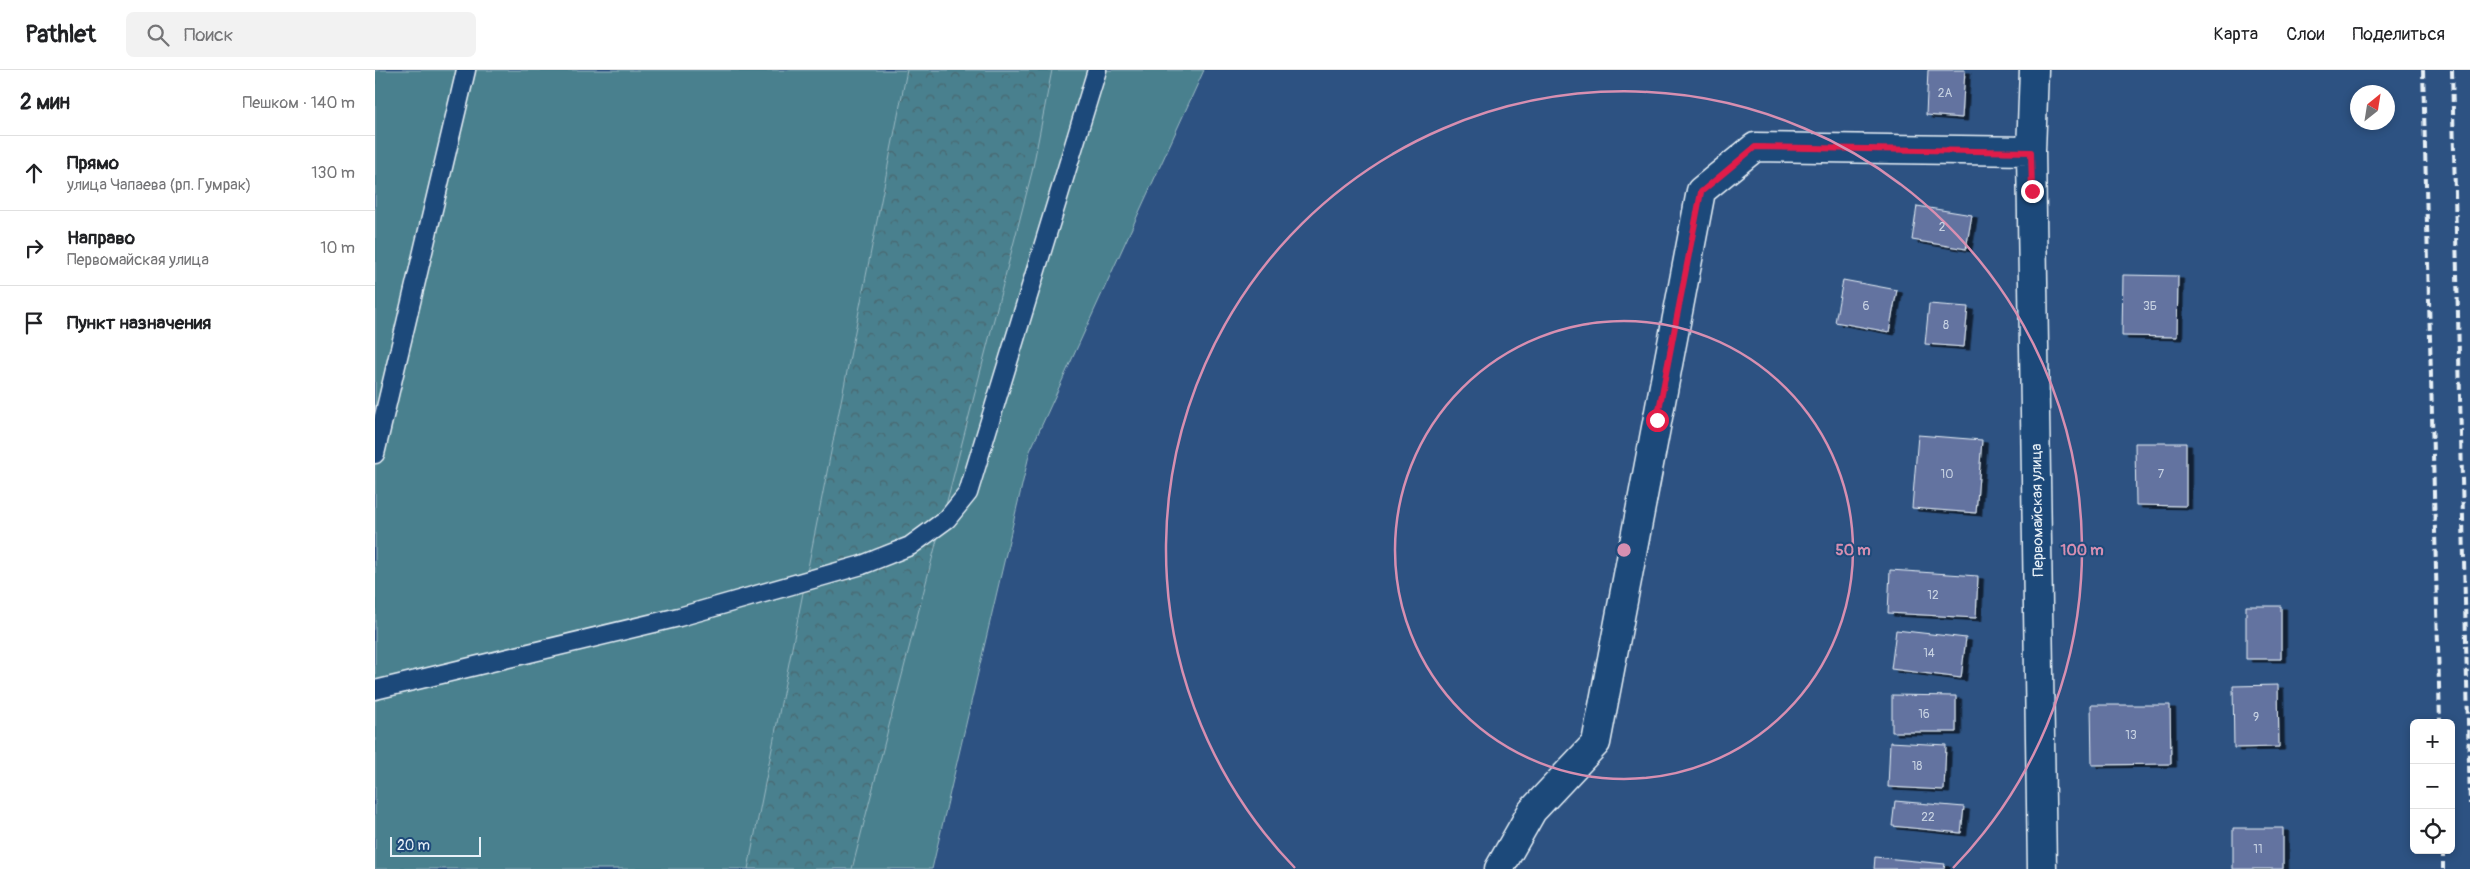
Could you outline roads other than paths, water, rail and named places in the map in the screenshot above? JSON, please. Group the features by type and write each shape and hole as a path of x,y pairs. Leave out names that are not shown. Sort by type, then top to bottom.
{"street":[{"name":"Первомайская улица","path":"2034,70 2031,152 2042,869"},
{"path":"1499,869 1532,811 1596,743 1701,192 1755,147 2031,152"}],"lane":[{"path":"375,454 466,70"},
{"path":"375,690 679,618 862,565 910,546 947,519 968,493 1097,70"}],"railway":[{"path":"2423,70 2440,719"},
{"path":"2452,70 2470,804"},
{"path":"2443,854 2443,869"}]}
